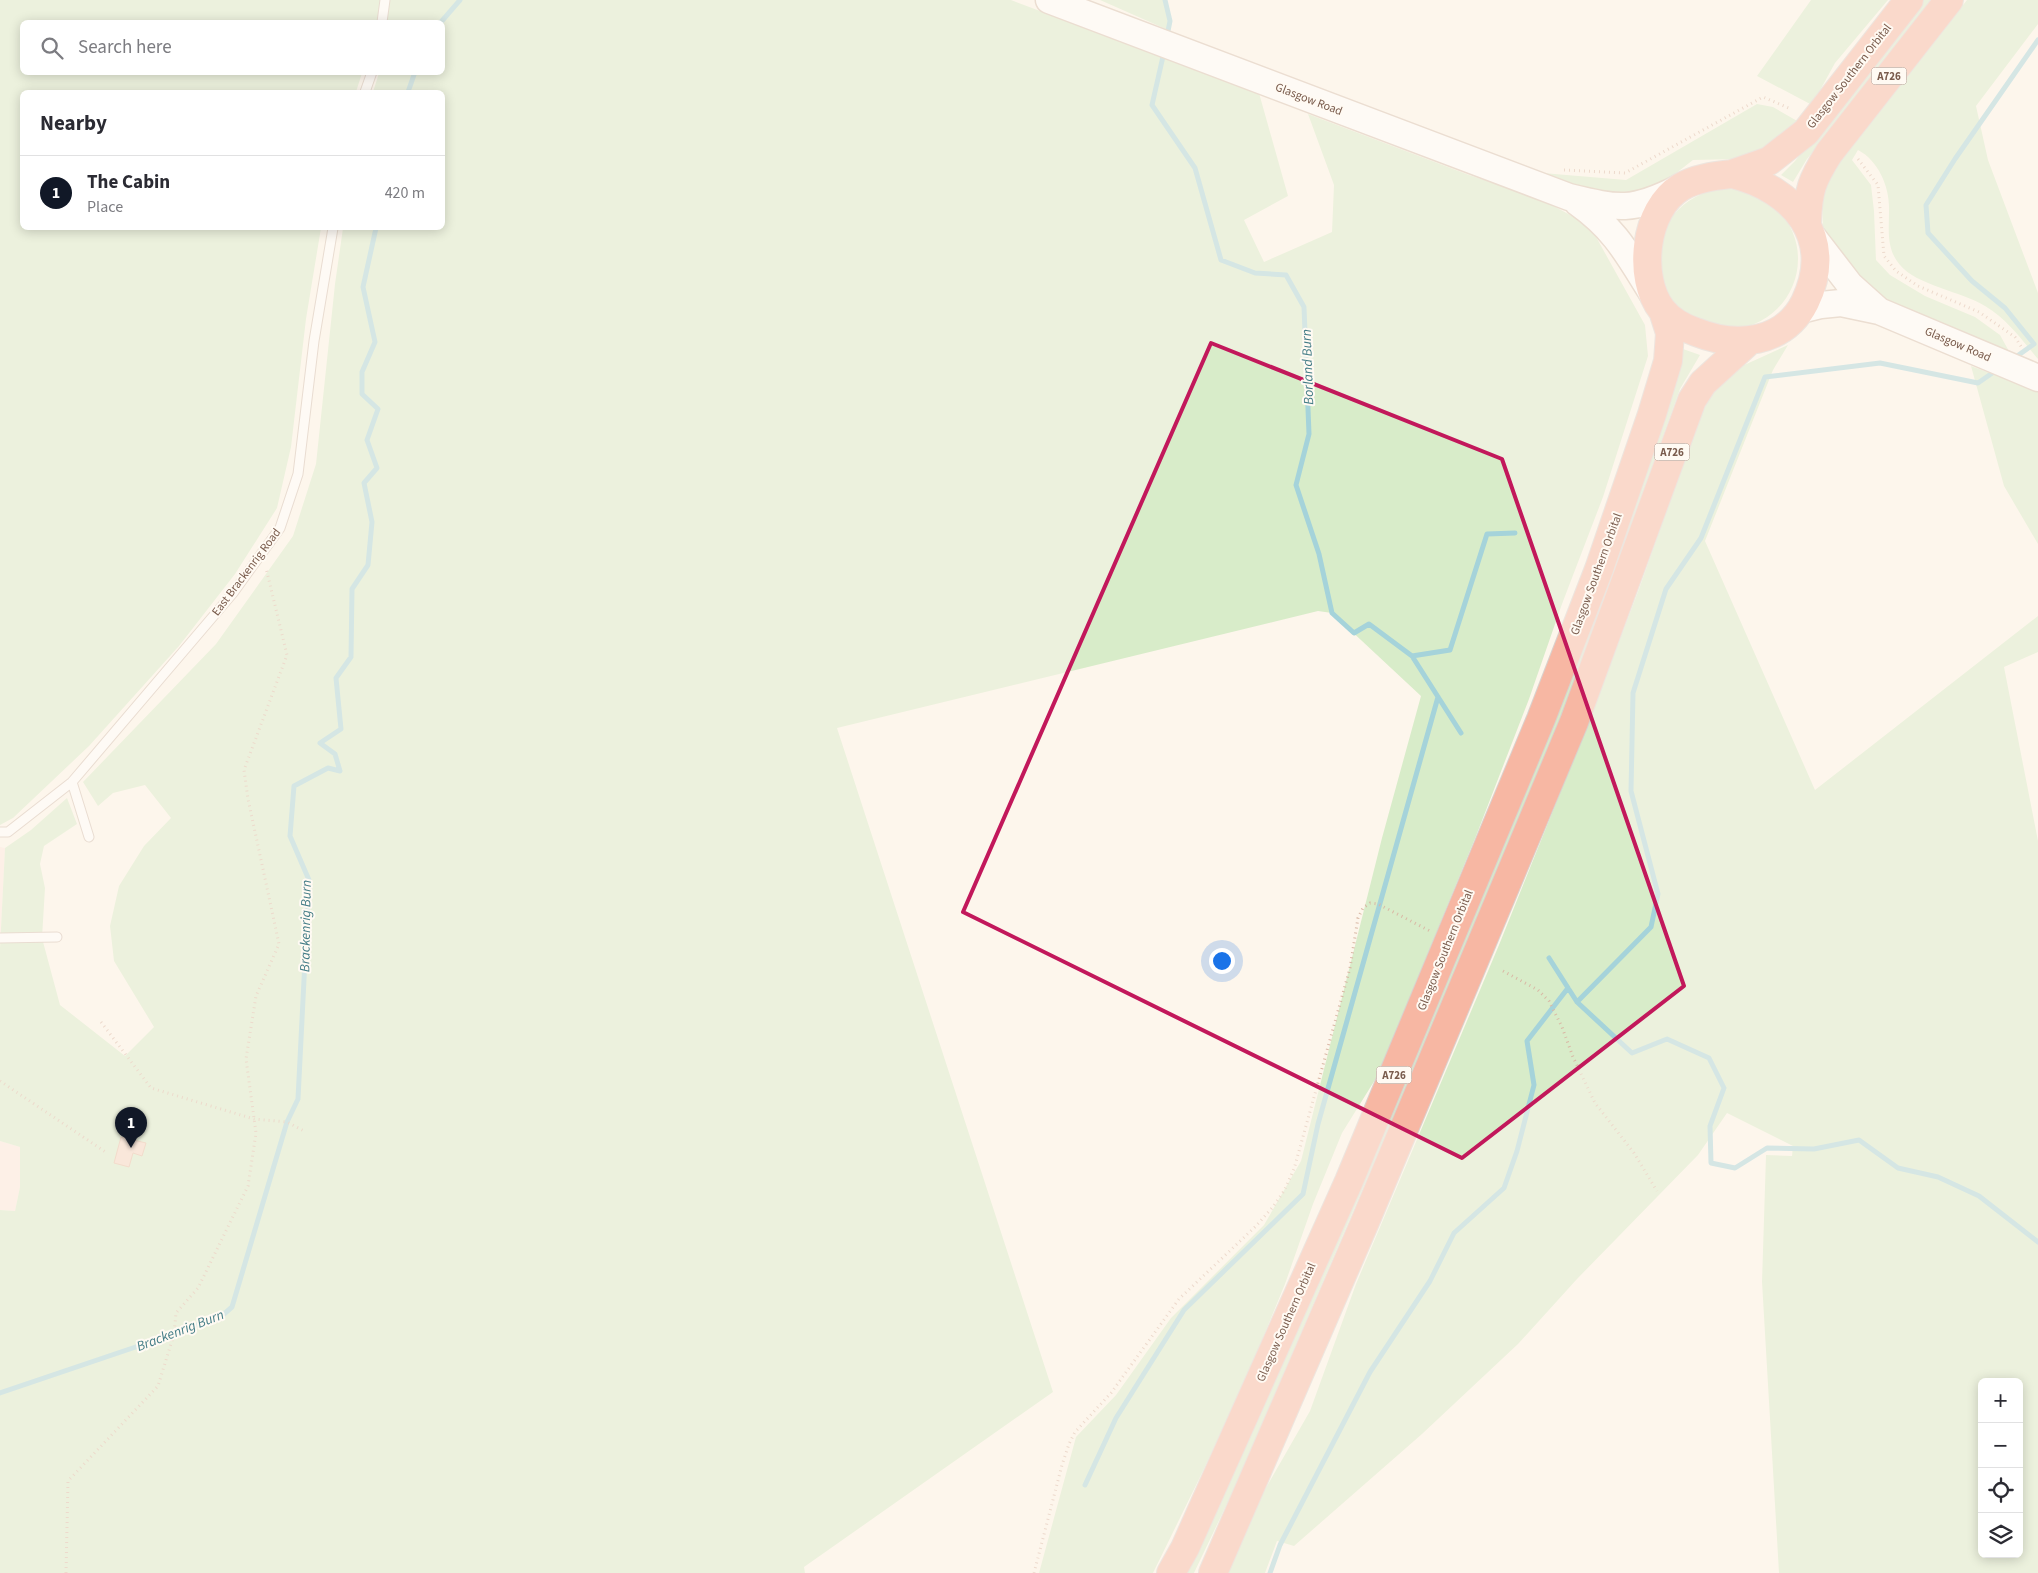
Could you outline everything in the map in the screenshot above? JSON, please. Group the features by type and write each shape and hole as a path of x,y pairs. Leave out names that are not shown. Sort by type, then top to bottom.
{"highway":[{"name":"Glasgow Southern Orbital","path":"1732,174 1769,160 1806,132 1909,0"},
{"name":"A726","path":"1810,230 1794,207 1779,194 1755,181 1732,174 1694,181 1680,188 1665,201 1657,214 1648,243 1649,274 1660,306 1681,326 1723,341 1749,341 1770,335 1785,325 1801,310 1809,294 1814,275 1808,198 1813,179 1829,153 1949,0"},
{"name":"Glasgow Southern Orbital","path":"1171,1573 1185,1548 1349,1181 1545,710 1599,569 1662,382 1670,347 1670,333 1660,306"},
{"name":"A726","path":"1213,1573 1365,1222 1574,722 1692,400 1703,383 1749,341"}],"main road":[{"name":"Glasgow Road","path":"1049,0 1569,197 1606,206 1636,206 1654,201 1680,188"},
{"name":"Glasgow Road","path":"1569,197 1598,218 1612,231 1660,306"},
{"name":"Glasgow Road","path":"1810,230 1850,285 1878,311"},
{"name":"Glasgow Road","path":"1801,310 1841,303 1878,311 2038,378"}],"lane":[{"path":"382,20 385,0"},
{"path":"366,90 371,75"},
{"name":"East Brackenrig Road","path":"0,832 8,832 72,782 233,593 280,528 298,474 314,341 333,230"},
{"path":"72,782 89,837"},
{"path":"0,938 57,937"}],"path":[{"path":"1557,169 1625,173 1763,97 1792,109"},
{"path":"1858,159 1878,185 1884,256 1896,271 1918,286 1980,312 2015,336 2024,351"},
{"path":"66,1573 68,1481 158,1386 174,1334 176,1313 198,1288 248,1186 256,1133 246,1060 256,996 279,944 248,800 244,770 288,655 262,553"},
{"path":"1034,1573 1062,1465 1075,1432 1112,1393 1179,1299 1256,1226 1284,1191 1294,1169 1350,968 1358,918 1362,908 1370,903 1378,904 1432,932"},
{"path":"1502,970 1538,990 1549,1001 1595,1103 1634,1153 1657,1191"},
{"path":"102,1022 151,1088 254,1119 287,1122 304,1131"},
{"path":"0,1081 107,1153"}],"highlighted area":[{"path":"1211,343 1502,459 1684,986 1462,1158 963,912"}],"shaded area":[{"path":"0,847 5,848 0,948"},
{"path":"0,1141 20,1147 20,1187 15,1211 0,1210"}],"green space":[{"path":"0,0 1011,0 1259,93 1288,196 1244,220 1264,262 1332,232 1334,185 1308,114 1469,175 1541,199 1590,226 1645,325 1648,356 1603,497 1562,604 1529,699 1476,836 1378,1075 1342,1133 1313,1204 1285,1284 1253,1362 1153,1573 1039,1573 1076,1437 1116,1395 1171,1318 1264,1225 1301,1161 1382,838 1421,696 1332,613 1318,611 837,728 1053,1392 804,1567 805,1573 0,1573 0,1210 15,1211 20,1187 20,1147 0,1141 0,948 5,848 31,830 67,798 77,824 44,846 40,864 45,888 42,938 60,1005 125,1056 154,1027 114,961 110,926 119,886 144,846 171,818 145,785 113,793 98,806 83,782 216,644 293,536 316,464 335,284 343,230 445,230 445,90 374,90 378,75 445,75 445,20 20,20 20,75 361,75 357,90 20,90 20,230 321,230 306,319 291,447 277,508 235,574 179,646 89,746 13,818 0,825"},
{"path":"1100,0 1165,0 1170,21 1168,30"},
{"path":"1811,0 1888,0 1835,63 1812,105 1757,76"},
{"path":"1923,0 1935,0 1807,159 1793,182 1781,175 1795,161"},
{"path":"1967,0 2038,0 2038,24 1976,106 1988,160 2038,293 2038,359 2014,330 1993,311 1976,301 1917,278 1900,265 1890,246 1889,202 1885,184 1872,161 1858,150 1852,160 1871,185 1876,260 1890,275 1925,296 1975,317 2000,335 2010,353 1903,315 1837,257 1823,228 1822,201 1827,178"},
{"path":"1757,104 1773,107 1799,122 1768,150 1740,159 1693,160 1675,174 1641,192 1596,194 1531,172 1626,180"},
{"path":"1728,189 1755,195 1767,201 1777,210 1786,220 1792,232 1798,259 1792,286 1786,298 1777,308 1767,317 1755,323 1728,329 1701,323 1689,317 1679,308 1670,298 1664,286 1658,259 1664,232 1670,220 1679,210 1689,201 1701,195"},
{"path":"1788,345 1773,370 1705,541 1815,790 2038,616 2038,652 2004,667 2038,841 2038,1573 1779,1573 1762,1282 1766,1155 1792,1156 1793,1146 1727,1113 1698,1155 1577,1279 1518,1344 1422,1434 1294,1546 1277,1541 1265,1573 1226,1573 1252,1512 1310,1411 1356,1284 1499,945 1587,726 1639,589 1699,419 1713,392 1742,366"},
{"path":"1683,349 1700,355 1680,389 1533,796 1388,1138 1376,1158 1234,1489 1194,1573 1182,1573 1645,474 1679,373"},
{"path":"1971,366 2038,391 2038,544 2004,486"}],"building":[{"path":"121,1137 146,1143 142,1156 133,1153 129,1167 114,1163"}],"waterway":[{"name":"Brackenrig Burn","path":"443,20 460,0"},
{"name":"Borland Burn","path":"1165,0 1170,21 1167,36"},
{"path":"2013,359 2034,344 2005,308 1972,281 1928,233 1926,205 1955,159 2038,40"},
{"name":"Borland Burn","path":"1164,52 1152,105 1195,168 1221,260 1255,273 1286,275 1304,307 1309,434 1296,485 1319,554 1332,613 1354,633 1369,624 1412,656 1461,733"},
{"name":"Brackenrig Burn","path":"409,90 414,75"},
{"name":"Brackenrig Burn","path":"0,1393 174,1334 224,1314 232,1307 287,1122 298,1099 309,880 290,836 294,786 328,768 340,771 335,754 320,743 341,729 336,678 351,657 352,589 368,565 372,522 364,483 377,468 367,440 378,409 362,394 362,372 375,342 363,287 376,230"},
{"path":"1577,1002 1651,927 1658,894 1631,791 1633,693 1666,589 1701,538 1765,377 1880,363 1978,383 1998,369"},
{"path":"1412,656 1450,650 1487,534 1515,533"},
{"path":"1085,1485 1116,1418 1184,1310 1303,1194 1318,1124 1438,697"},
{"name":"Borland Burn","path":"1549,958 1577,1002 1632,1053 1667,1039 1709,1058 1724,1088 1710,1126 1711,1163 1735,1168 1767,1148 1814,1149 1859,1140 1898,1168 1938,1177 1979,1196 2038,1242"},
{"path":"1270,1573 1280,1545 1370,1372 1430,1281 1454,1233 1504,1188 1517,1151 1534,1085 1527,1041 1568,988"}],"place":[{"name":"The Cabin","path":"131,1148"}]}
